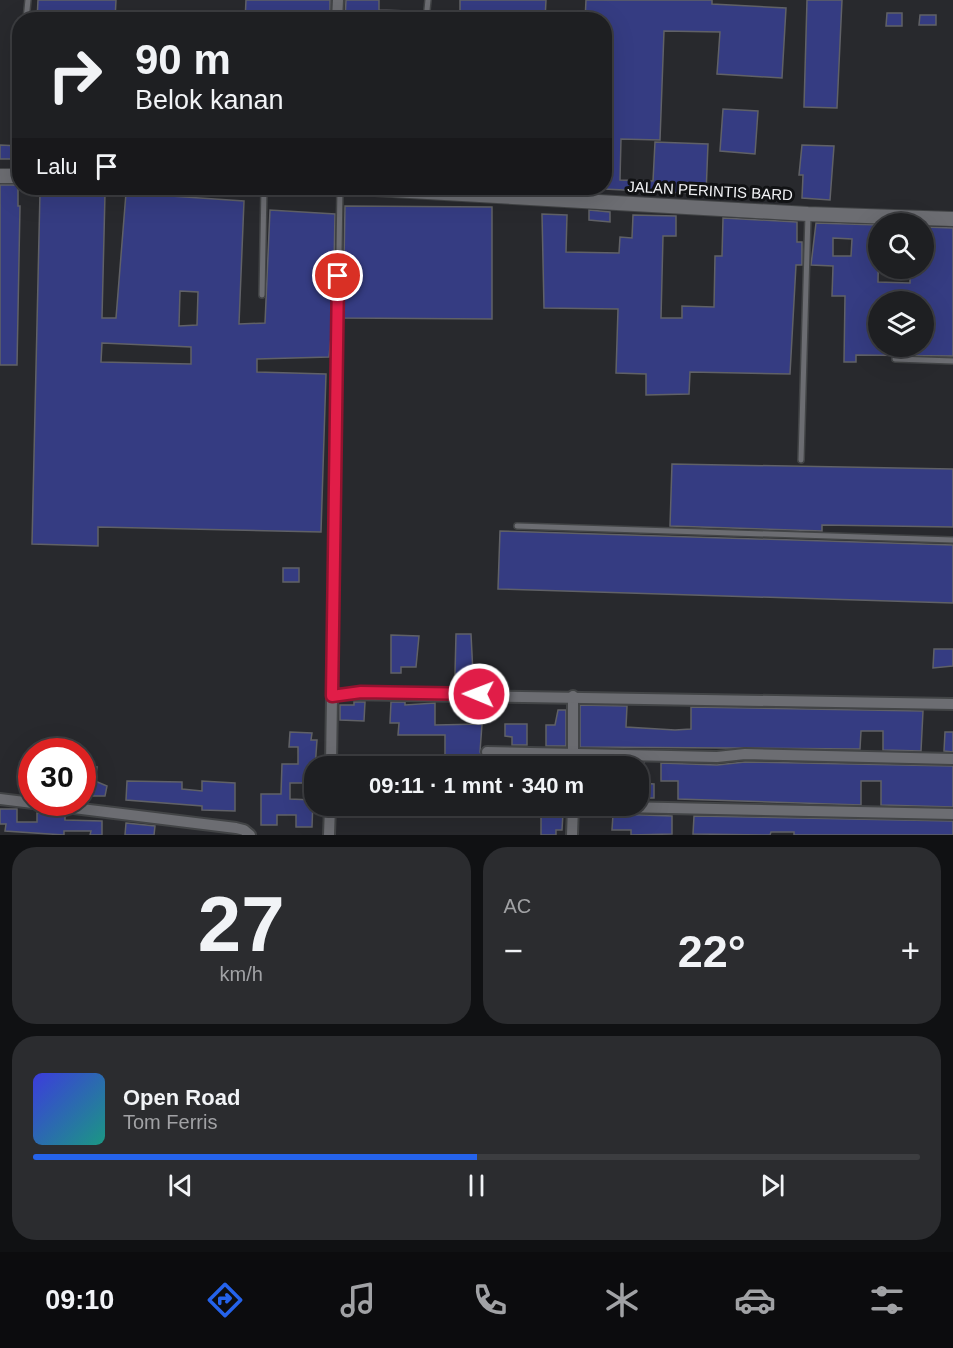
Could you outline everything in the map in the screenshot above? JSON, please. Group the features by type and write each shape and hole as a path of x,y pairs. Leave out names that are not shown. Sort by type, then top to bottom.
{"street":[{"name":"JALAN PERINTIS BARD","path":"478,195 808,214 953,219"},
{"path":"331,756 332,696 361,692 953,704"},
{"path":"573,696 573,754"},
{"path":"487,752 717,757 745,754 953,759"},
{"path":"0,799 236,828 250,835"},
{"path":"649,808 953,814"},
{"path":"329,835 330,816"},
{"path":"572,835 573,816"}],"lane":[{"path":"262,295 264,195"},
{"path":"332,696 340,195"},
{"path":"801,460 808,214"},
{"path":"896,359 953,361"},
{"path":"517,526 953,540"}],"building":[{"path":"38,0 116,0 115,12 37,12"},
{"path":"246,0 330,0 330,12 245,12"},
{"path":"346,0 379,0 379,10 409,11 409,12 345,12"},
{"path":"460,0 546,0 545,12 460,12"},
{"path":"586,0 712,0 712,4 786,8 782,78 717,74 720,32 664,31 660,140 621,139 620,180 653,181 655,142 708,144 706,194 612,189 612,12 585,12"},
{"path":"807,0 842,0 837,108 804,107"},
{"path":"887,13 902,13 902,26 886,26"},
{"path":"920,15 936,15 936,25 919,25"},
{"path":"723,109 758,111 755,154 720,151"},
{"path":"0,145 12,146 12,159 0,159"},
{"path":"802,145 834,146 830,200 802,198 803,175 799,175"},
{"path":"0,185 12,185 12,195 18,195 18,206 20,206 17,365 0,365"},
{"path":"40,195 105,195 102,318 116,318 126,195 244,201 239,324 265,323 270,210 335,214 333,317 329,357 257,359 257,372 326,374 321,532 98,527 98,546 32,544","holes":["180,291 198,292 197,325 179,326","102,343 191,347 191,364 101,362"]},
{"path":"345,206 492,207 492,319 343,318"},
{"path":"589,210 610,212 610,222 589,220"},
{"path":"542,214 567,215 566,252 619,253 620,237 632,238 633,215 676,216 676,236 663,236 661,318 682,318 682,306 714,307 715,256 722,256 723,218 797,222 797,242 802,242 802,265 796,265 790,374 690,372 689,394 646,395 646,374 616,373 618,309 544,308"},
{"path":"816,223 868,225 868,279 878,279 878,282 910,283 910,279 934,279 934,227 953,228 953,356 934,356 934,291 868,291 868,355 856,355 856,362 844,362 845,296 832,296 833,266 811,265","holes":["833,238 852,239 851,256 833,256"]},
{"path":"672,464 953,469 953,527 822,525 822,531 670,526"},
{"path":"500,531 953,545 953,603 498,589"},
{"path":"283,568 299,568 299,582 283,582"},
{"path":"456,634 471,634 473,674 455,674"},
{"path":"391,635 419,636 416,667 401,667 401,673 391,673"},
{"path":"934,649 953,649 953,666 933,668"},
{"path":"354,702 365,702 364,721 340,720 340,705 354,705"},
{"path":"391,702 405,702 405,705 435,703 435,725 482,724 480,752 482,756 445,756 445,735 398,735 399,723 390,723"},
{"path":"476,704 490,704 490,722 476,721"},
{"path":"580,705 627,706 626,727 675,730 691,729 691,707 923,711 921,751 883,750 883,731 861,731 860,749 580,747"},
{"path":"558,710 566,710 566,746 546,746 546,725 555,725"},
{"path":"505,724 527,724 527,745 512,745 512,737 505,736"},
{"path":"290,732 312,733 311,740 317,740 316,756 304,756 304,783 290,783 290,799 304,800 304,816 312,816 312,827 296,827 296,815 277,815 277,825 261,825 261,794 281,794 282,764 298,764 298,747 289,747"},
{"path":"945,732 953,732 953,752 944,751"},
{"path":"745,762 953,766 953,807 881,805 881,781 861,781 861,805 678,799 678,781 661,781 661,763 717,765"},
{"path":"96,781 107,786 105,796 96,796"},
{"path":"127,781 182,782 182,789 202,791 202,781 235,783 235,811 202,810 202,806 126,800"},
{"path":"649,784 654,784 654,798 649,798"},
{"path":"0,809 17,809 17,822 37,822 37,816 65,816 65,820 102,821 102,835 90,835 91,831 64,831 64,835 5,831 6,824 0,824"},
{"path":"541,816 563,816 562,830 556,830 556,835 541,835"},
{"path":"613,816 672,816 672,834 631,835 631,830 612,830"},
{"path":"694,816 953,821 953,835 794,835 794,832 771,832 770,835 693,834"},
{"path":"126,823 155,826 154,835 125,835"}],"route":[{"path":"338,276 332,696 361,692 479,694"}]}
